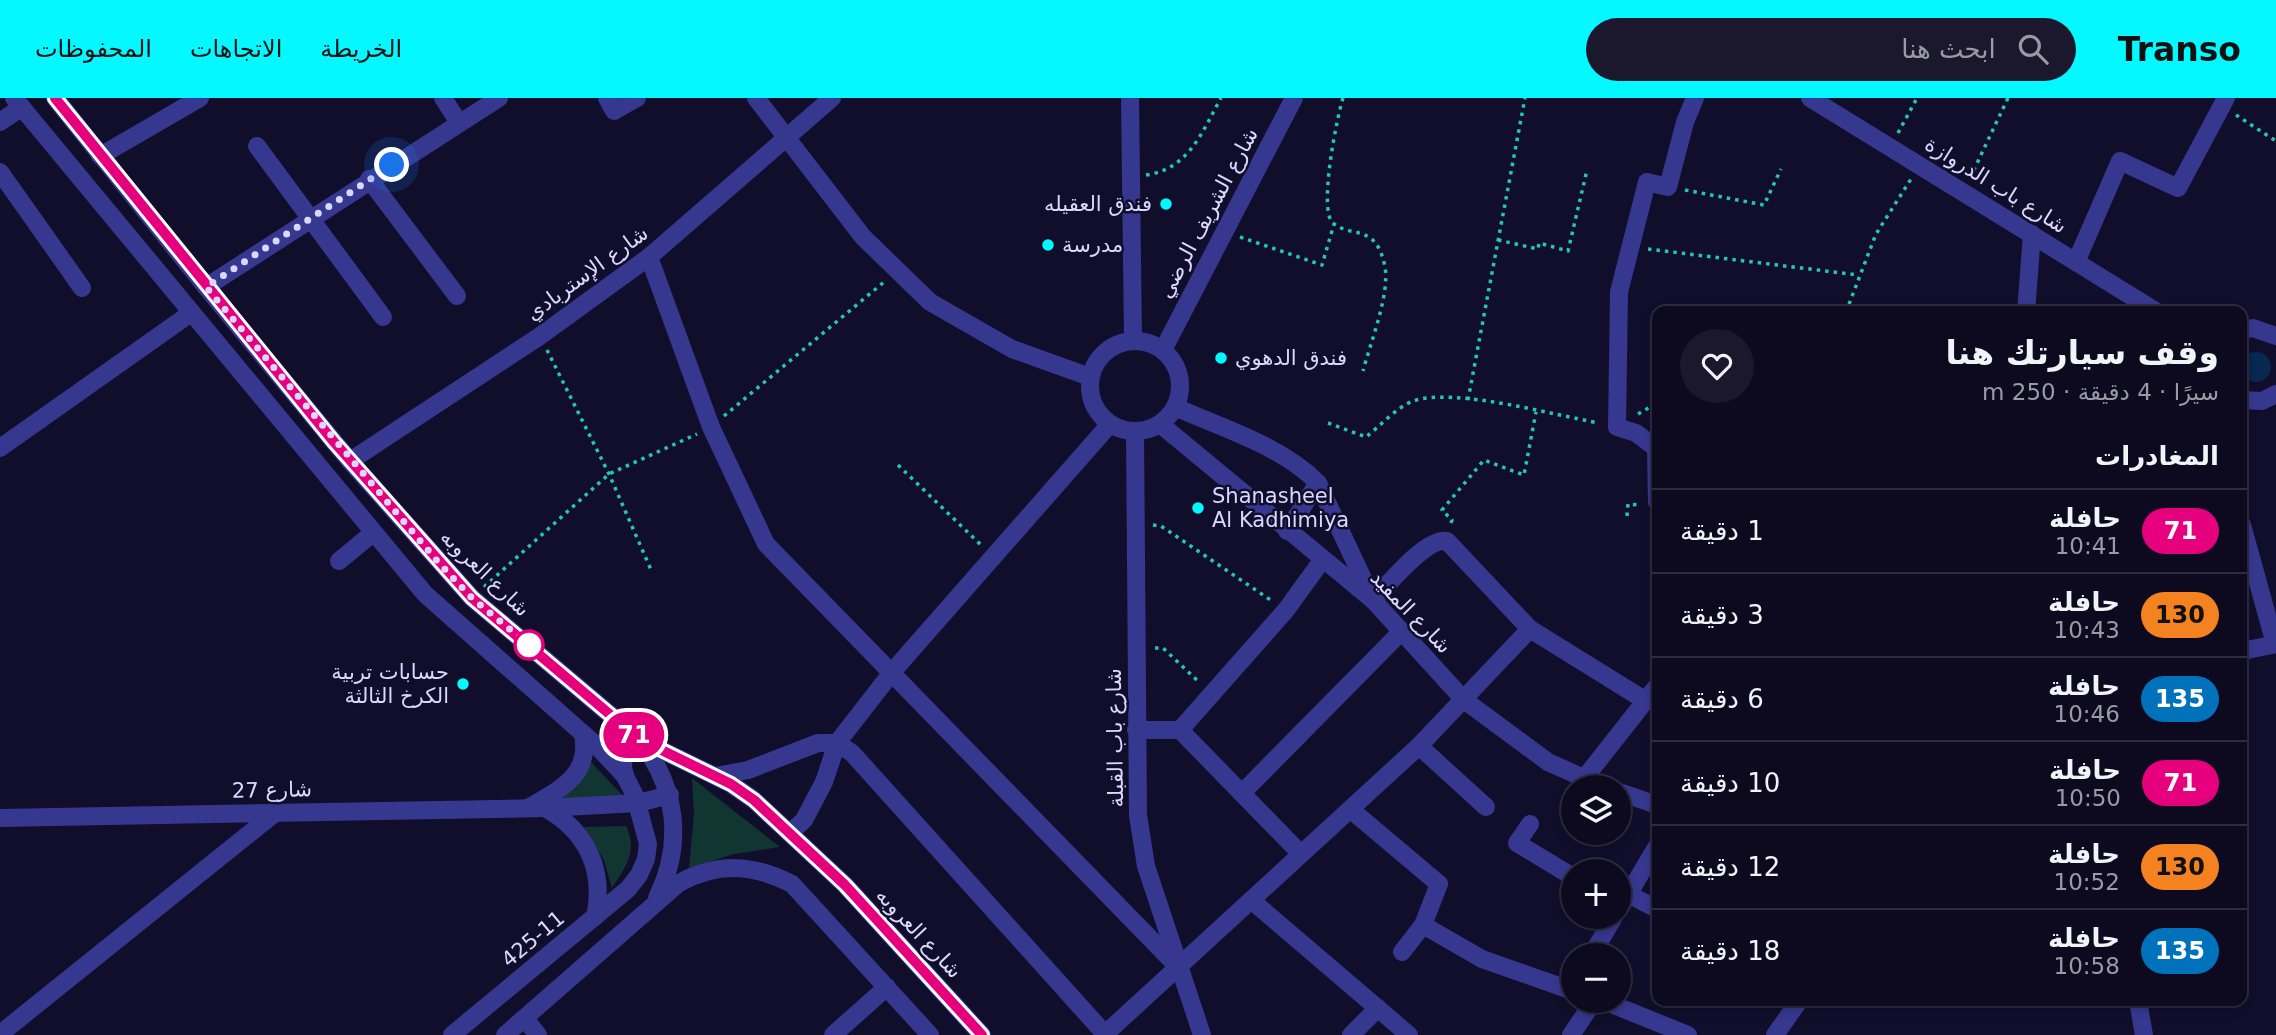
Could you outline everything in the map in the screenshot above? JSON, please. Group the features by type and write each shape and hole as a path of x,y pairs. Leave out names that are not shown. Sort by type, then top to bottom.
{"street":[{"name":"شارع العروبه","path":"55,98 206,287 351,461 472,598 639,739 716,776 754,800 845,885 982,1035"},
{"path":"100,156 200,98"},
{"path":"443,98 459,123"},
{"path":"206,287 369,179 499,98"},
{"path":"607,98 614,111 637,98"},
{"path":"756,98 785,140 863,237 930,302 1012,349 1090,377"},
{"name":"شارع الإستربادي","path":"351,461 540,336 649,257 832,98"},
{"path":"1130,98 1133,340"},
{"name":"شارع الشريف الرضي","path":"1163,350 1294,98"},
{"path":"1652,445 1636,433 1617,427 1619,292 1628,247 1647,182 1668,187 1685,122 1695,98"},
{"name":"شارع باب الدروازة","path":"1810,98 2147,306"},
{"path":"0,122 18,102 425,594 597,746 625,776 638,803"},
{"path":"2076,262 2120,161 2178,188 2224,102"},
{"path":"257,146 383,317"},
{"path":"0,172 82,288"},
{"path":"369,179 457,296"},
{"path":"2026,306 2032,234"},
{"path":"649,257 711,427 766,544 893,671 1178,967"},
{"path":"0,448 191,313"},
{"path":"2247,329 2253,328 2276,336"},
{"path":"1133,340 1149,342 1163,350 1179,374 1181,388 1175,407 1160,424 1135,431 1110,424 1093,404 1090,377 1105,351 1118,343 1133,340"},
{"path":"2247,400 2262,401 2276,394"},
{"path":"1175,407 1278,454 1307,471 1318,483 1373,600 1426,547 1440,540 1454,547 1530,629 1646,701"},
{"path":"791,832 804,820 824,782 837,743 893,671 1110,424"},
{"name":"شارع المفيد","path":"1160,424 1373,600 1464,700 1548,762 1573,775"},
{"name":"شارع باب القبلة","path":"1135,431 1136,730 1141,843 1178,967 1202,1035"},
{"path":"1287,531 1318,483"},
{"path":"339,561 373,533"},
{"path":"2247,542 2276,644 2247,650"},
{"path":"1180,730 1286,610 1323,559"},
{"path":"716,776 748,770 818,743 837,743 852,753 1104,1035 1419,746 1530,629"},
{"path":"1242,793 1401,632"},
{"path":"1587,775 1652,693"},
{"path":"597,746 608,749 618,746 624,737 625,727"},
{"path":"1136,730 1180,730 1301,854"},
{"path":"583,734 586,757 582,765 565,784 536,808 574,829 593,859 599,886 595,917"},
{"path":"625,776 624,758 629,747 639,739 652,756 670,795 674,839 671,860 655,901"},
{"path":"1419,746 1486,807"},
{"name":"شارع 27","path":"0,818 536,808 638,803 670,795"},
{"path":"1631,796 1652,803"},
{"name":"425-11","path":"452,1035 628,889 639,875 648,844 638,803"},
{"path":"1350,809 1439,884 1423,925 1402,952"},
{"path":"0,1034 275,813"},
{"path":"1530,824 1517,843 1561,870"},
{"path":"1631,888 1652,854"},
{"path":"505,1035 655,901 695,874 740,868 766,870 792,884 817,908 930,1035"},
{"path":"1251,900 1409,1035"},
{"path":"1631,907 1652,909"},
{"path":"1423,925 1482,958 1561,985"},
{"path":"833,1035 887,987"},
{"path":"1775,1035 1795,1006"},
{"path":"2138,1006 2144,1035"},
{"path":"1351,1035 1378,1008"},
{"path":"1631,1012 1689,1035"},
{"path":"1571,1035 1586,1013"},
{"path":"525,1019 538,1035"}],"path":[{"path":"1130,177 1160,173 1176,165 1193,148 1221,98"},
{"path":"1343,98 1326,198 1327,216 1334,224 1364,232 1371,239 1385,268 1382,299 1363,372"},
{"path":"1468,400 1483,309 1499,240 1525,98"},
{"path":"1891,148 1917,98"},
{"path":"1963,192 2008,98"},
{"path":"2224,102 2276,141"},
{"path":"1848,306 1857,275 1886,215 1920,166"},
{"path":"1668,187 1764,205 1781,169"},
{"path":"1499,240 1538,248 1539,243 1568,251 1587,170"},
{"path":"1224,232 1322,265 1334,224"},
{"path":"1628,247 1857,275"},
{"path":"472,598 608,474 711,427 898,270"},
{"path":"540,336 608,474 652,572"},
{"path":"1328,424 1366,437 1410,402 1429,397 1468,400 1617,427 1652,405"},
{"path":"1440,540 1452,520 1442,510 1484,460 1524,475 1536,412"},
{"path":"898,465 993,557"},
{"path":"1137,523 1161,526 1286,610"},
{"path":"1136,649 1163,649 1212,694"}],"green space":[{"path":"589,760 625,798 551,800"},
{"path":"692,778 780,847 734,854 689,868 694,814"},
{"path":"626,826 631,851 612,888 604,860 584,827"}],"water":[{"path":"2262,353 2270,361 2267,378 2256,382 2247,379 2247,355"}],"bus line":[{"name":"71","path":"55,98 334,442 472,598 639,739 731,784 754,800 845,885 982,1035"}],"place":[{"name":"فندق العقيله","path":"1166,204"},
{"name":"مدرسة","path":"1048,245"},
{"name":"فندق الدهوي","path":"1221,358"},
{"name":"Shanasheel Al Kadhimiya","path":"1198,508"},
{"name":"حسابات تربية الكرخ الثالثة","path":"463,684"}],"route":[{"path":"392,165 206,287 438,562 472,598 529,645"}]}
